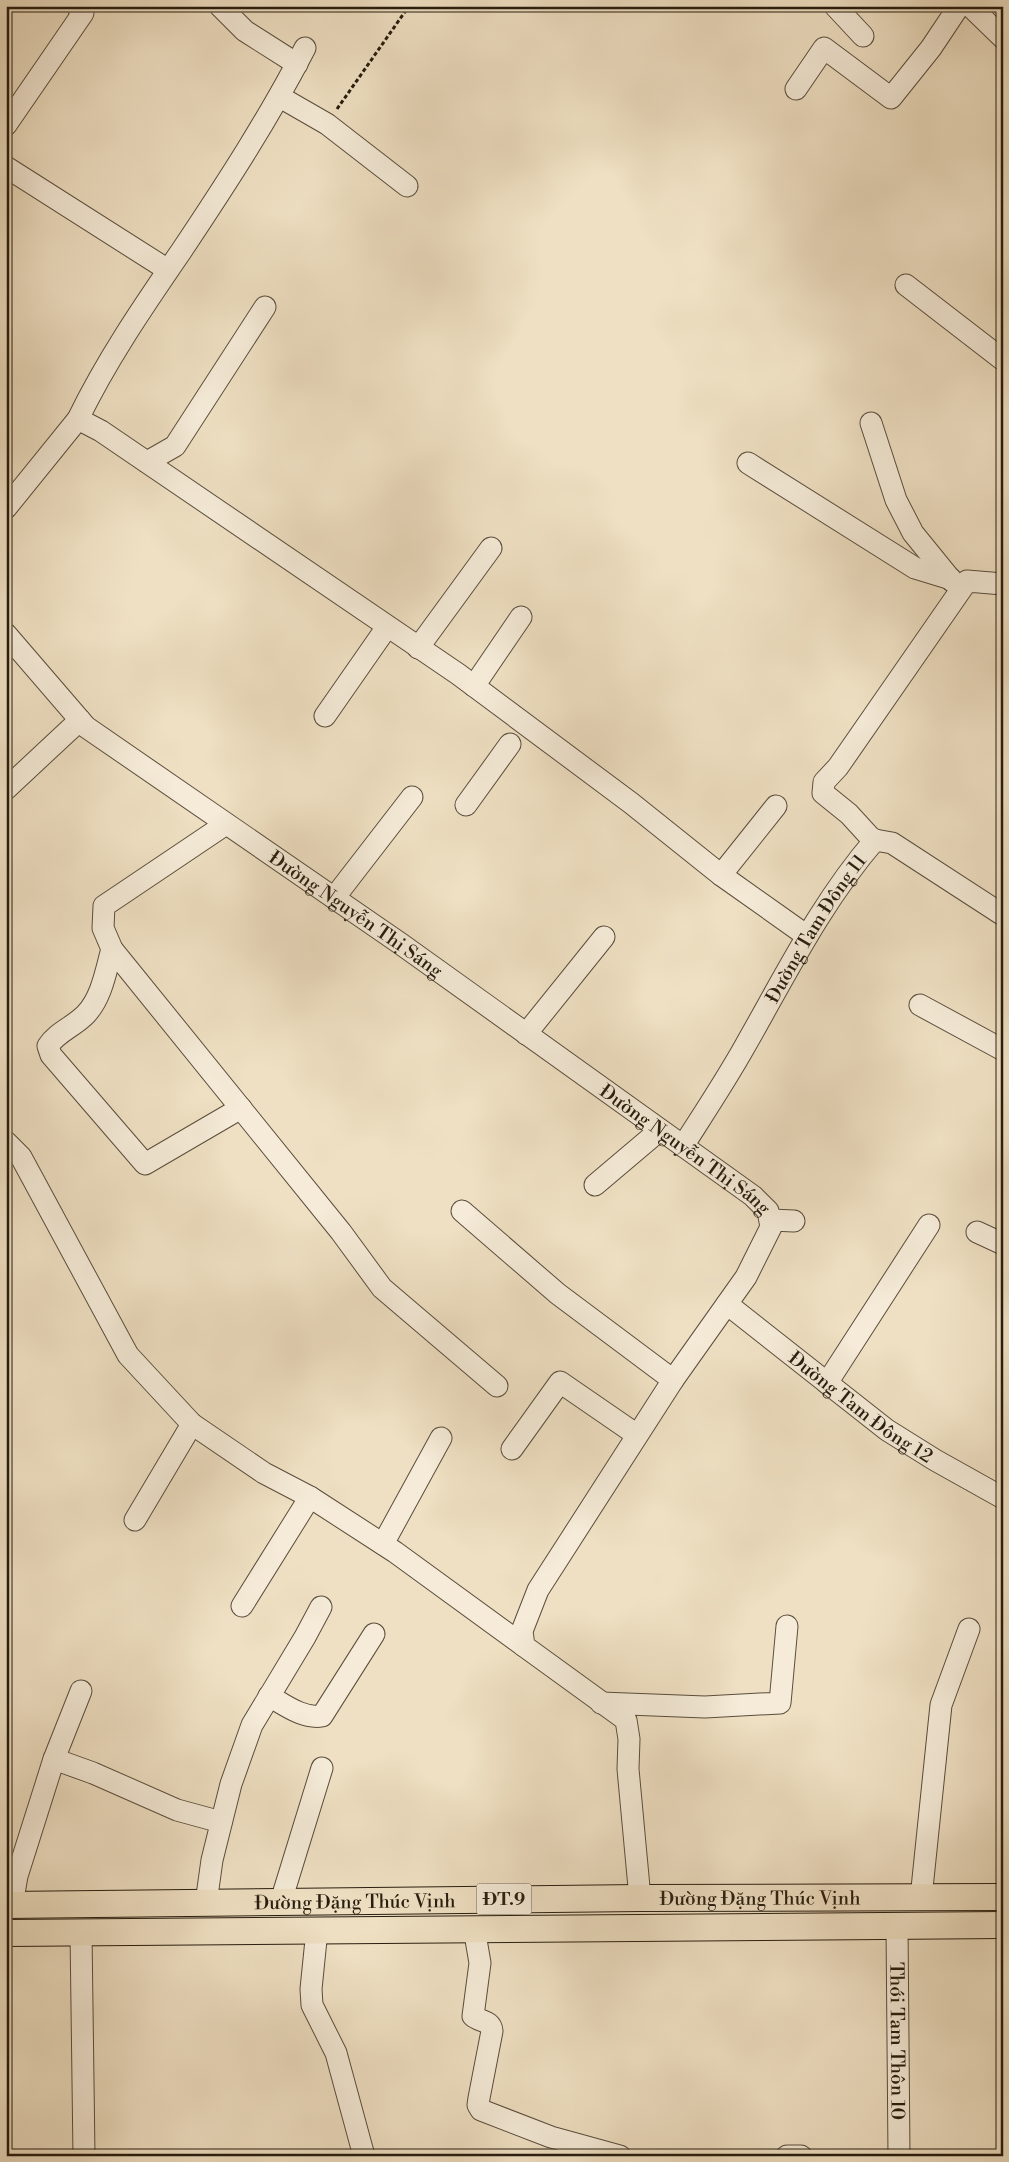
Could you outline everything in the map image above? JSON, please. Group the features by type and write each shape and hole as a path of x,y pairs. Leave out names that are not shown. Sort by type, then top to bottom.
{"main road":[{"name":"Đường Đặng Thúc Vịnh","path":"9,1905 640,1898 1003,1897"},
{"path":"81,1904 81,1932"},
{"name":"Đường Đặng Thúc Vịnh","path":"6,1933 1003,1925"}],"street":[{"path":"6,125 83,13 77,6"},
{"path":"6,508 78,419 134,321 280,97 301,56 245,31 220,6"},
{"path":"835,6 863,36"},
{"path":"796,89 824,48 891,98 931,48 959,6"},
{"path":"970,6 1003,38"},
{"path":"280,97 327,124 407,186"},
{"path":"6,167 168,270"},
{"path":"906,285 1003,360"},
{"path":"147,462 175,446 265,307"},
{"path":"78,419 101,431 147,462 474,686 631,803 721,875 807,936"},
{"path":"871,423 896,500 913,533 956,585"},
{"path":"748,463 915,568 956,585"},
{"path":"418,648 491,548"},
{"path":"875,840 870,838 849,814 823,793 824,782 838,767 956,585 968,581 1003,584"},
{"path":"474,686 521,618"},
{"path":"325,716 387,627"},
{"name":"Đường Nguyễn Thị Sáng","path":"6,634 86,727 334,898 526,1034 753,1196 768,1211 771,1227 746,1277 673,1380 538,1590 522,1631 524,1646"},
{"path":"6,789 80,720"},
{"path":"466,805 510,744"},
{"path":"334,898 412,797"},
{"path":"721,875 776,806"},
{"path":"226,824 104,906 103,928 112,949 340,1232 382,1288 497,1386"},
{"name":"Đường Tam Đông 11","path":"683,1146 744,1048 807,936 854,866 875,840 892,843 1003,915"},
{"path":"526,1034 604,936"},
{"path":"112,949 100,992 87,1013 53,1038 48,1046 51,1055 145,1164 240,1108"},
{"path":"920,1005 1003,1050"},
{"path":"596,1185 660,1130"},
{"path":"6,1142 21,1157 128,1355 192,1424 264,1474 310,1497 382,1544 626,1720 629,1740 628,1769 640,1898"},
{"path":"462,1211 558,1294 673,1380"},
{"path":"771,1220 794,1221"},
{"path":"827,1383 929,1225"},
{"path":"977,1232 1003,1244"},
{"name":"Đường Tam Đông 12","path":"727,1304 887,1430 935,1460 1003,1498"},
{"path":"512,1449 560,1382 637,1435"},
{"path":"135,1520 192,1424"},
{"path":"382,1544 441,1438"},
{"path":"242,1606 310,1497"},
{"path":"206,1903 212,1860 221,1822 231,1784 252,1725 321,1607"},
{"path":"601,1702 705,1707 780,1703 787,1626"},
{"path":"921,1898 941,1705 969,1629"},
{"path":"269,1696 300,1713 313,1717 322,1716 374,1634"},
{"path":"9,1905 54,1759 82,1691"},
{"path":"54,1759 94,1773 177,1810 221,1822"},
{"path":"281,1901 322,1768"},
{"name":"Thới Tam Thôn 10","path":"898,1926 899,2156"},
{"path":"474,1928 480,1963 473,2016 478,2020 487,2022 491,2026 492,2031 478,2105 481,2110 551,2137 620,2156"},
{"path":"317,1930 311,1989 312,2005 336,2053 364,2156"},
{"path":"81,1932 84,2156"},
{"path":"787,2156 801,2156"}],"path":[{"path":"327,124 409,6"}]}
